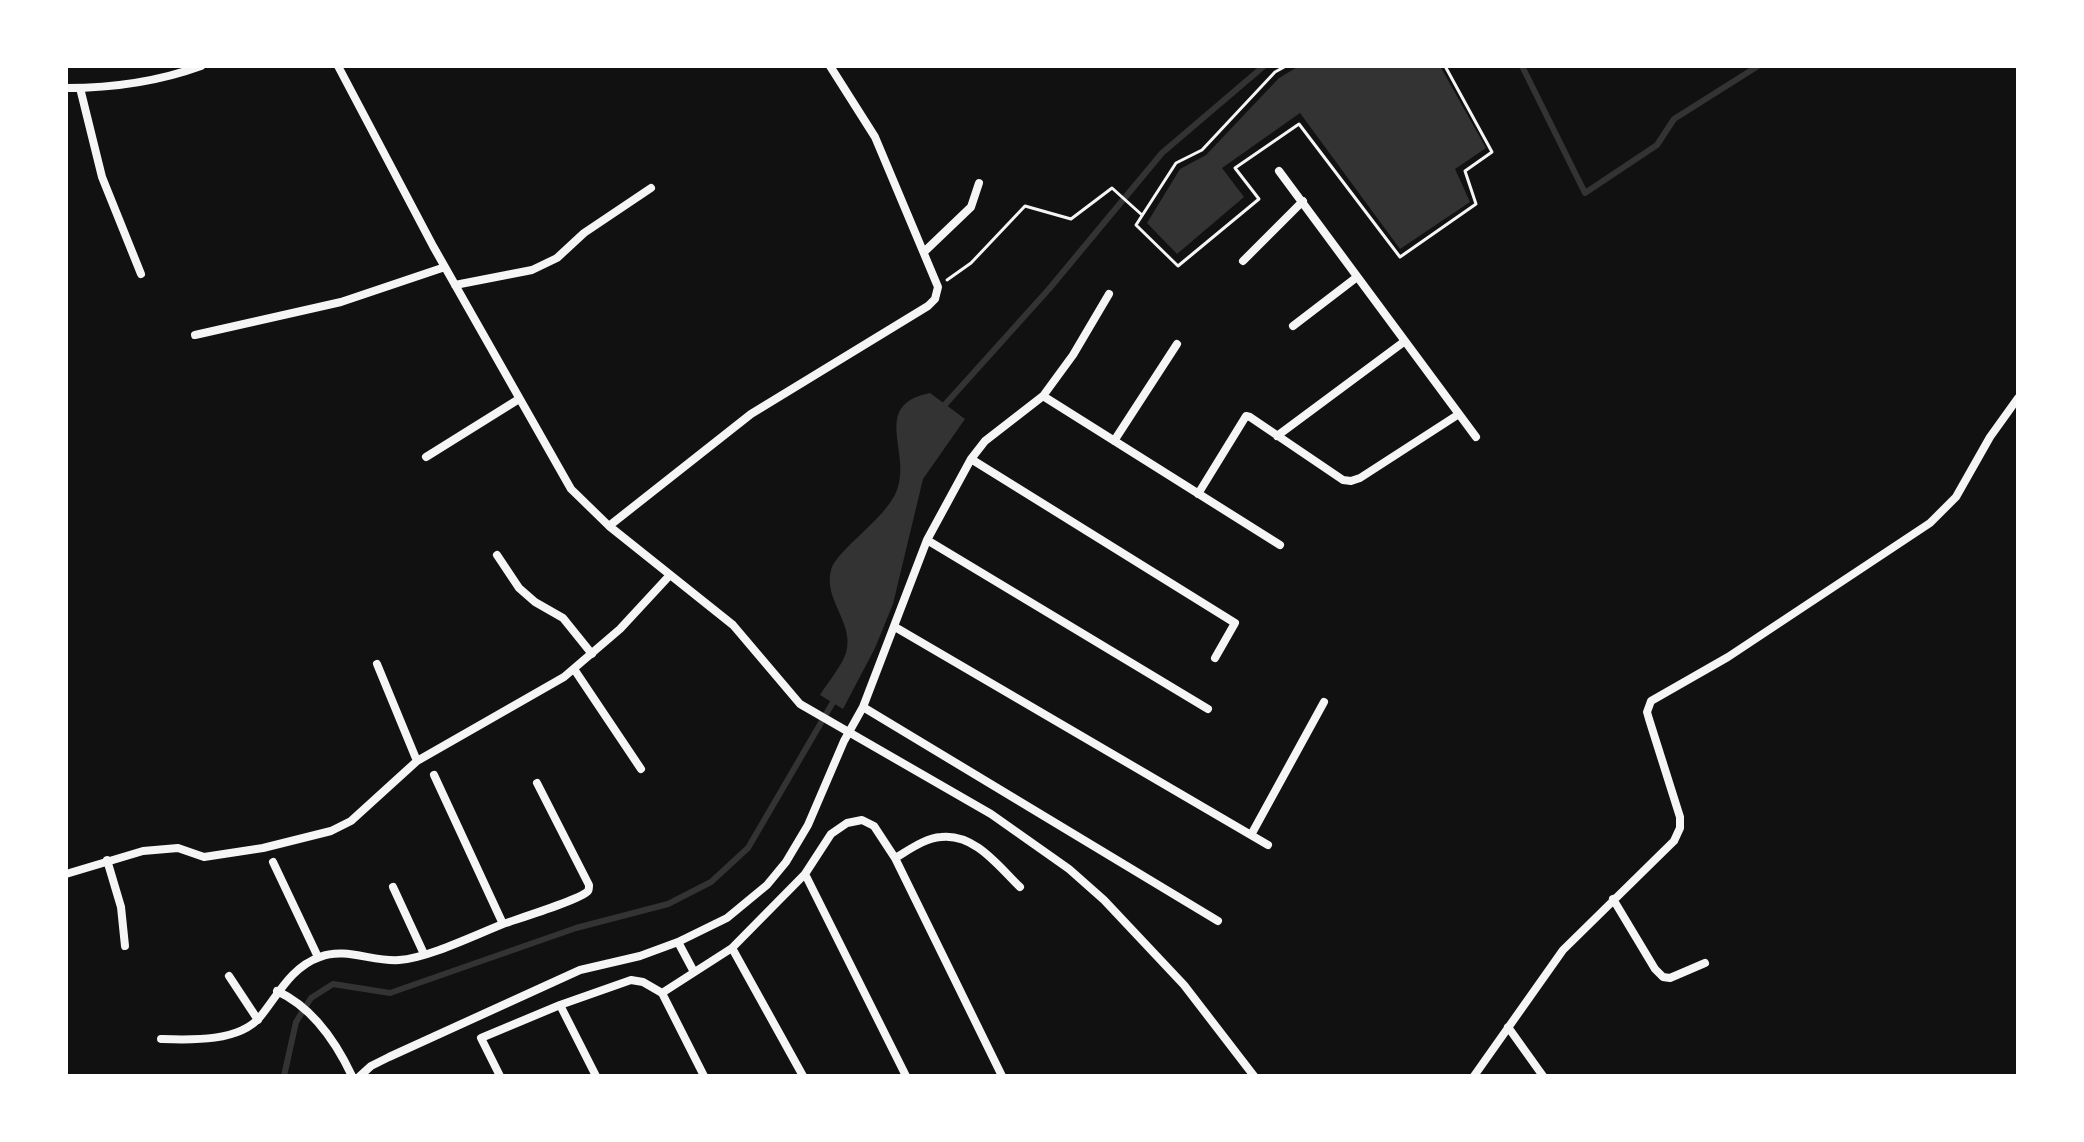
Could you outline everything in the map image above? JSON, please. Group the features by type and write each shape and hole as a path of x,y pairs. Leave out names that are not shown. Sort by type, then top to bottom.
{"street":[{"path":"66,88 105,88 169,78 201,66"},
{"path":"338,66 445,267 567,482 609,526 733,625 805,707 991,814 1069,869 1104,900 1184,985 1254,1076"},
{"path":"609,526 751,414 935,299 938,287 875,137 830,66"},
{"path":"80,88 102,177 141,274"},
{"path":"1279,171 1476,437"},
{"path":"924,252 971,207 979,183"},
{"path":"455,285 532,270 557,258 584,233 651,188"},
{"path":"1243,261 1303,201"},
{"path":"195,335 341,302 445,267"},
{"path":"1293,326 1357,277"},
{"path":"360,1076 389,1057 572,973 640,956 678,942 727,918 747,904 786,862 808,825 844,741 863,707 927,540 971,459 985,441 1043,396 1073,355 1109,294"},
{"path":"1277,436 1405,341"},
{"path":"1114,441 1177,344"},
{"path":"1043,396 1280,545"},
{"path":"1474,1076 1563,950 1674,841 1680,828 1674,797 1647,712 1651,701 1728,657 1930,523 1956,497 1990,437 2018,398"},
{"path":"426,457 519,399"},
{"path":"1198,494 1244,418 1250,417 1343,480 1351,481 1459,414"},
{"path":"971,459 1235,623 1215,658"},
{"path":"927,540 1208,709"},
{"path":"497,555 519,588 535,602 563,618 592,654"},
{"path":"66,874 143,851 173,848 210,856 263,848 331,831 351,821 417,761 564,677 620,629 670,575"},
{"path":"895,627 1268,845"},
{"path":"377,664 417,761"},
{"path":"574,669 641,769"},
{"path":"1251,835 1324,702"},
{"path":"863,707 1218,921"},
{"path":"434,775 503,924"},
{"path":"161,1039 222,1037 258,1020 277,991 318,957 340,953 402,960 587,893 589,885 537,783"},
{"path":"662,993 732,948 805,874 831,834 847,823 862,820 874,826 895,858 1002,1076"},
{"path":"895,858 927,841 952,837 978,847 1020,887"},
{"path":"107,860 121,907 125,946"},
{"path":"273,862 318,957"},
{"path":"805,874 906,1076"},
{"path":"393,887 424,954"},
{"path":"1613,899 1655,969 1663,977 1670,978 1705,963"},
{"path":"678,942 694,972"},
{"path":"732,948 803,1076"},
{"path":"229,976 258,1020"},
{"path":"500,1076 481,1038 631,980 643,982 662,993 704,1076"},
{"path":"277,991 289,997 319,1024 352,1076"},
{"path":"560,1005 596,1076"},
{"path":"1508,1027 1543,1076"}],"path":[{"path":"1286,66 1275,72 1202,150 1176,163 1136,225 1178,266 1259,199 1235,168 1299,124 1400,257 1476,204 1465,171 1492,152 1445,66"},
{"path":"938,287 971,263 1025,206 1071,219 1112,188 1143,216"}],"shaded area":[{"path":"1299,66 1440,66 1486,148 1455,169 1470,202 1400,249 1300,113 1222,168 1244,197 1177,254 1147,223 1180,169 1206,155 1279,78"},
{"path":"930,393 965,419 923,479 893,604 875,648 843,709 820,695 844,658 848,642 831,591 831,570 842,553 891,501 900,475 897,419 902,408 912,399"}],"waterway":[{"path":"941,409 1049,289 1162,153 1264,66"},
{"path":"1522,66 1585,193 1657,145 1674,119 1758,66"},
{"path":"284,1076 296,1022 311,998 333,984 390,993 576,928 668,904 711,882 748,848 836,697"}]}
